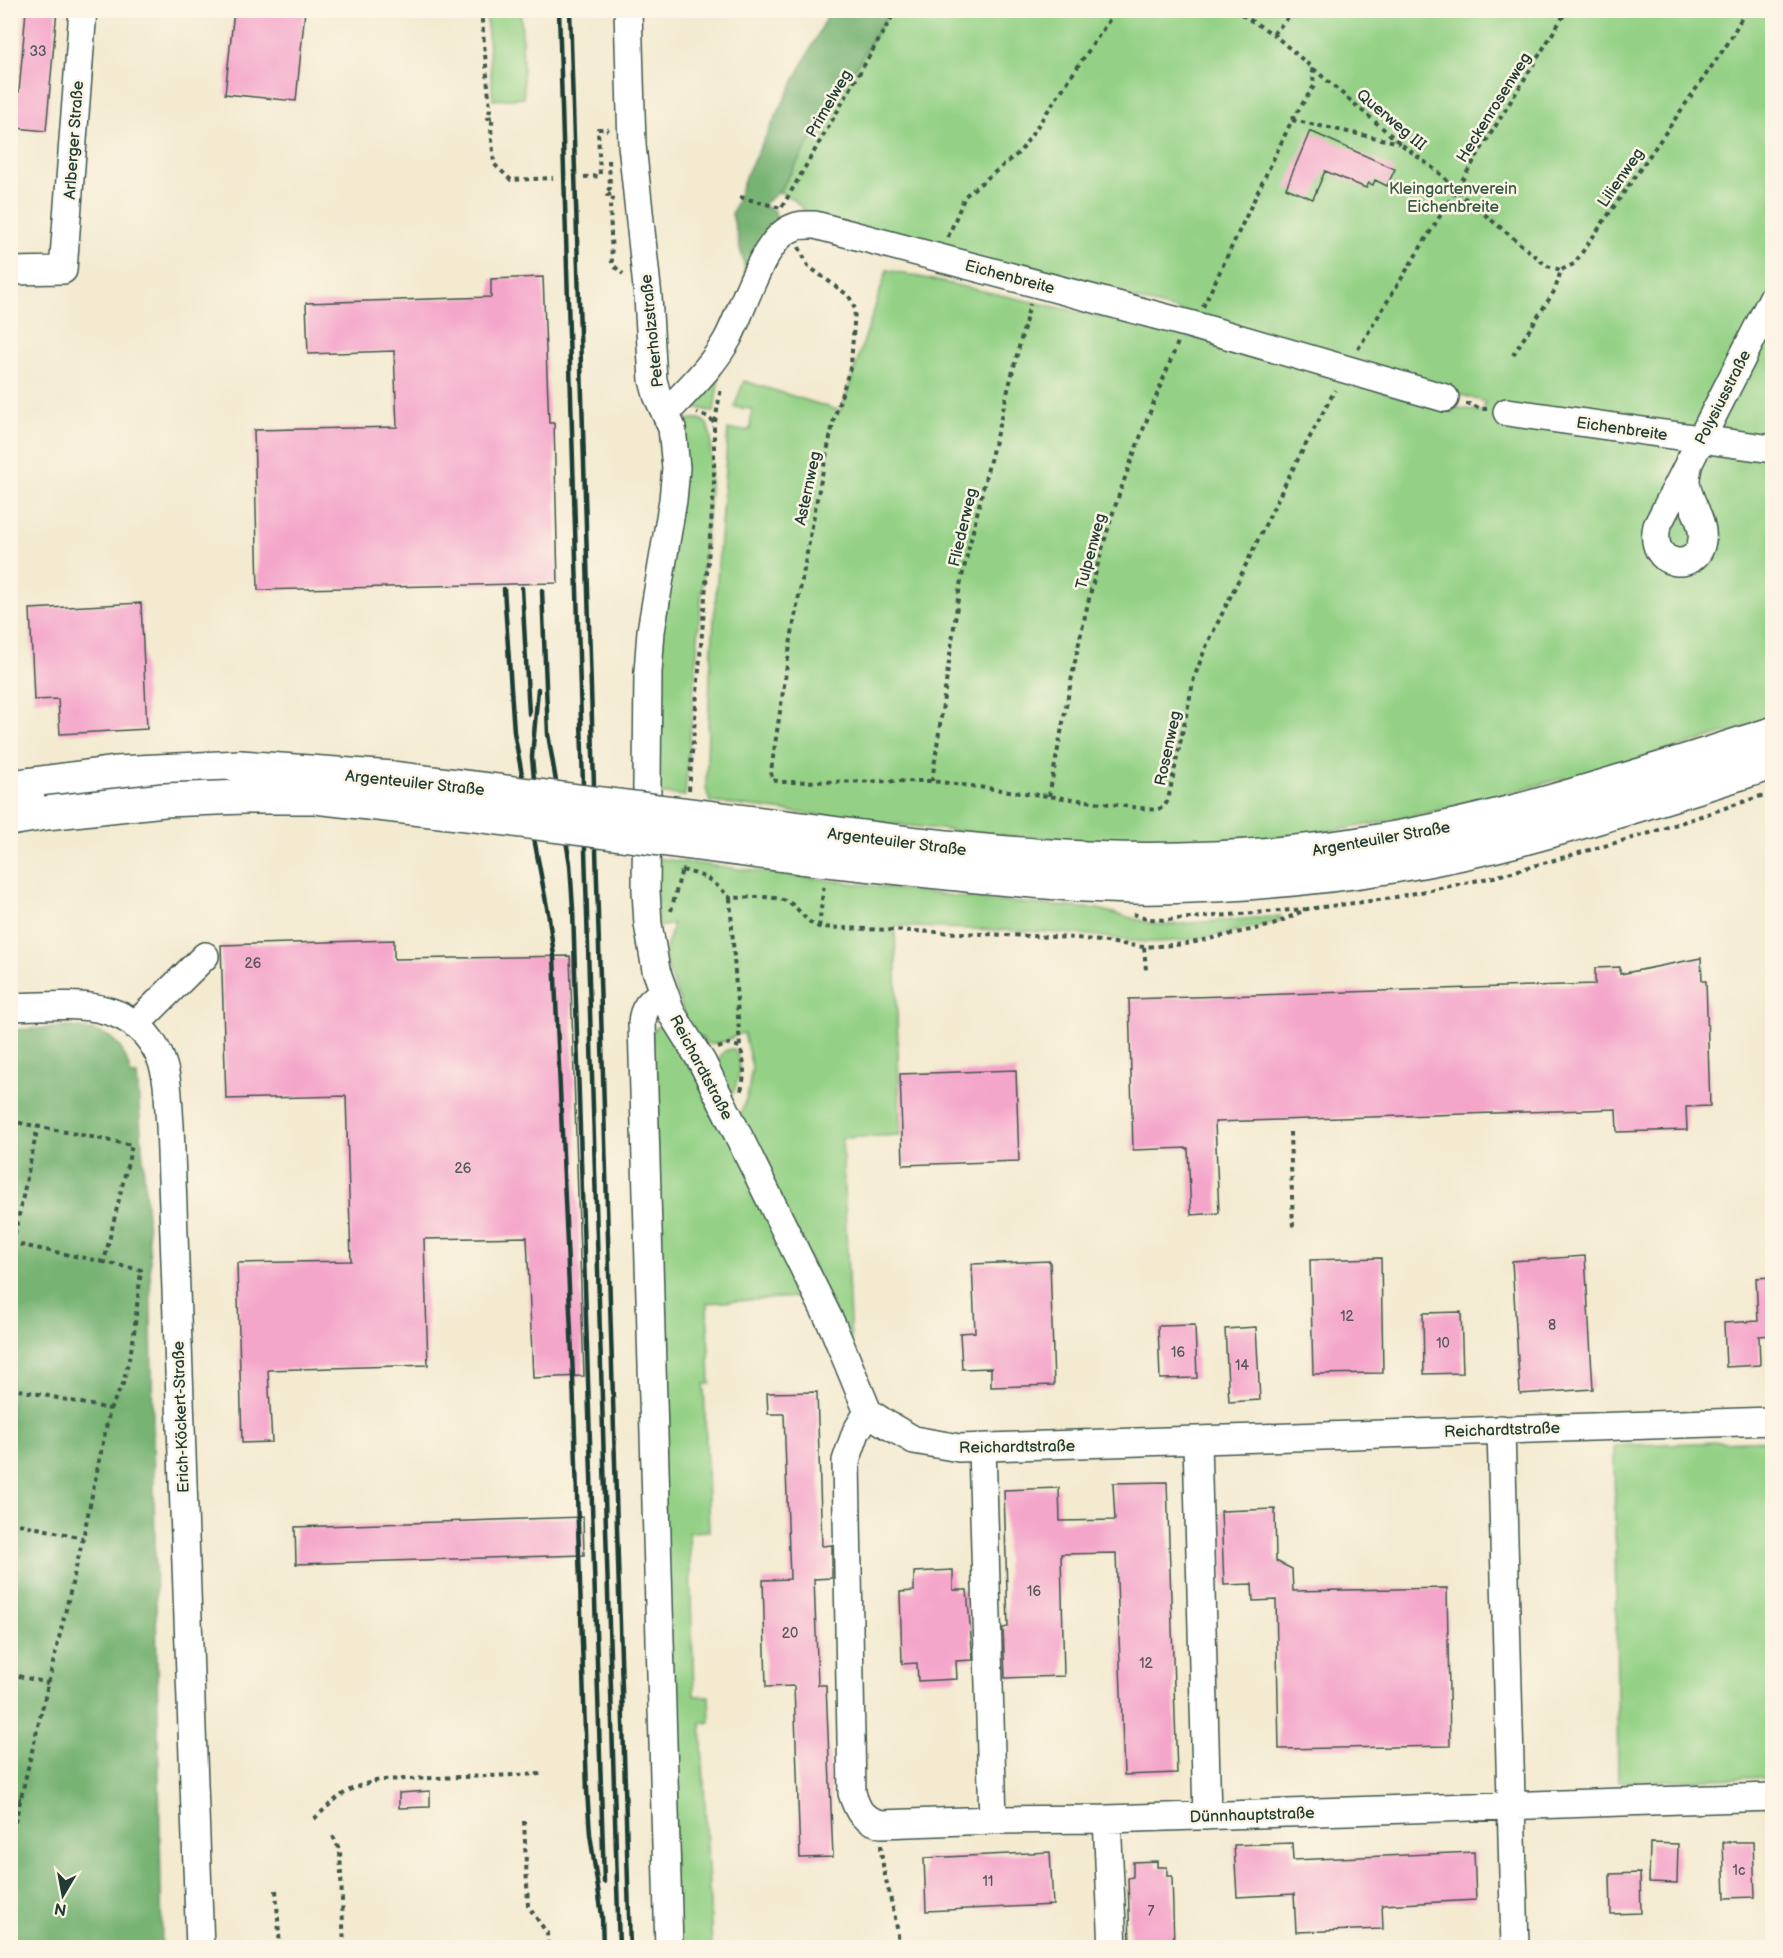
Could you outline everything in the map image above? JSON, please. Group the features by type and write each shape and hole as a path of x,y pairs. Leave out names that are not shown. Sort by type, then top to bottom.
{"main road":[{"name":"Argenteuiler Straße","path":"26,784 174,769 240,767 307,771 439,784 809,854 940,847 1050,857 1197,858 1308,851 1472,822 1572,796 1773,734"},
{"name":"Argenteuiler Straße","path":"10,819 165,800 315,797 476,814 984,877 1083,886 1159,887 1247,883 1351,872 1441,857 1520,840 1773,764"}],"street":[{"name":"Arlberger Straße","path":"10,271 63,270 83,10"},
{"name":"Peterholzstraße","path":"628,10 632,145 648,297 653,380 673,436 676,468 673,500 651,631 648,672 646,826"},
{"name":"Eichenbreite","path":"786,218 802,225 815,225 1189,324 1445,398"},
{"path":"666,413 710,364 728,339 745,297 786,218"},
{"name":"Polysiusstraße","path":"1695,450 1773,299"},
{"name":"Eichenbreite","path":"1507,412 1695,450 1773,449"},
{"name":"Reichardtstraße","path":"646,826 648,924 652,952 663,992 677,1023 702,1062 833,1327 868,1412 914,1440 959,1448 982,1448 1773,1421"},
{"path":"135,1024 205,956"},
{"path":"663,992 647,1004 642,1023 669,1947"},
{"name":"Erich-Köckert-Straße","path":"10,1007 78,1006 101,1008 119,1014 135,1024 150,1040 160,1057 166,1078 170,1125 200,1947"},
{"path":"868,1412 850,1445 846,1461 852,1793 858,1812 870,1821 881,1824"},
{"path":"1501,1429 1515,1947"},
{"path":"1197,1441 1207,1816"},
{"path":"982,1448 993,1820"},
{"name":"Dünnhauptstraße","path":"881,1824 1207,1816 1773,1797"},
{"path":"1107,1819 1113,1947"}],"path":[{"path":"481,10 488,118 493,117 494,122 491,128 494,165 511,180 553,178"},
{"name":"Primelweg","path":"786,218 896,10"},
{"path":"940,258 965,196 1020,152 1116,10"},
{"name":"Querweg III","path":"1234,10 1274,34 1401,144 1442,175 1455,190 1547,267 1562,270"},
{"path":"1274,34 1295,10"},
{"name":"Heckenrosenweg","path":"1346,370 1568,10"},
{"name":"Lilienweg","path":"1513,355 1555,290 1562,270 1574,264 1728,43 1746,10"},
{"name":"Tulpenweg","path":"1048,796 1094,579 1136,447 1182,333 1198,315 1292,120 1314,86 1312,67"},
{"path":"1292,120 1401,144"},
{"path":"584,177 600,176 598,129 608,129 608,141"},
{"path":"608,153 610,188 607,195 613,194 610,203 612,264 648,297"},
{"path":"740,197 786,218"},
{"name":"Asternweg","path":"772,780 771,771 791,639 817,499 834,419 851,365 855,309 849,296 808,266 786,218"},
{"name":"Fliederweg","path":"932,781 960,585 1030,303 1030,281"},
{"name":"Rosenweg","path":"772,780 781,782 932,781 1156,810 1164,807 1168,800 1194,678 1204,649 1283,487 1346,370"},
{"path":"1445,398 1472,404 1480,410 1507,412"},
{"path":"666,413 699,413 709,417 714,423 714,488 688,800"},
{"path":"809,854 819,927"},
{"path":"670,914 683,858"},
{"path":"730,898 740,1047"},
{"path":"1144,947 1146,970"},
{"path":"10,1121 132,1144 104,1262"},
{"path":"10,1843 83,1538 110,1409 123,1384 133,1342 141,1270 12,1243 38,1126"},
{"path":"1290,1132 1293,1228"},
{"path":"10,1388 110,1409"},
{"path":"10,1522 83,1538"},
{"path":"10,1674 48,1683"},
{"path":"314,1819 343,1792 357,1785 380,1780 543,1774"},
{"path":"10,1796 21,1799"},
{"path":"524,1821 528,1906 548,1933 548,1947"},
{"path":"881,1824 886,1885 899,1935 899,1947"},
{"path":"333,1836 340,1851 344,1947"},
{"path":"276,1890 280,1947"}],"green space":[{"path":"486,11 521,11 524,98 493,100"},
{"path":"830,11 890,11 779,192 762,205 775,211 777,222 745,284 744,264 732,214 746,175"},
{"name":"Kleingartenverein Eichenbreite","path":"890,11 1772,11 1772,719 1566,782 1564,778 1472,803 1379,823 1316,833 1240,840 1088,841 1012,836 710,802 706,788 710,675 728,430 750,430 752,409 734,407 744,381 841,411 887,270 1202,339 1453,412 1454,407 1483,412 1485,402 1207,318 809,215 793,199 779,192"},
{"path":"722,356 714,412 694,407 691,405"},
{"path":"700,419 707,424 711,437 710,490 685,796 656,793 657,666 682,425 684,421"},
{"path":"654,858 992,901 1098,909 1166,925 1281,916 1279,921 1234,932 1188,940 1157,942 1064,933 895,926 900,1135 842,1138 851,1346 740,1116 748,1093 752,1067 744,1033 723,1042 708,1044 700,1036 799,1279 798,1297 707,1303 710,1384 704,1384 709,1531 689,1532 694,1696 709,1696 710,1722 701,1723 712,1947 675,1947 651,1032 661,1024 692,1072 684,1013 664,958 673,924 658,927"},
{"path":"69,1027 93,1030 111,1038 123,1052 131,1076 137,1075 150,1260 162,1947 11,1947 11,1030"},
{"path":"733,1049 738,1059 739,1076 733,1093 730,1094 717,1067 722,1054"},
{"path":"1772,1440 1772,1777 1618,1782 1614,1446"}],"building":[{"path":"26,10 57,10 46,131 16,128 17,110 12,110 13,92 19,92"},
{"path":"234,10 305,10 296,101 225,94"},
{"path":"1310,131 1395,169 1387,186 1375,180 1373,185 1369,183 1366,188 1325,171 1313,199 1286,188"},
{"path":"543,277 549,423 554,423 558,583 258,590 254,430 397,427 394,351 308,354 306,303 491,297 491,279"},
{"path":"141,603 147,729 60,734 58,699 34,700 30,609"},
{"path":"394,940 394,959 570,956 584,1376 533,1378 527,1237 424,1239 428,1365 268,1370 272,1442 242,1443 237,1263 351,1261 346,1096 226,1099 221,945"},
{"path":"1701,958 1702,981 1706,981 1710,1106 1686,1107 1687,1130 1617,1132 1616,1109 1215,1122 1219,1213 1191,1215 1188,1148 1133,1150 1129,999 1595,984 1595,968 1620,967 1620,974"},
{"path":"1016,1070 1019,1161 903,1165 900,1074"},
{"path":"1585,1256 1593,1389 1520,1394 1512,1261"},
{"path":"1381,1258 1383,1373 1313,1374 1310,1260"},
{"path":"1050,1261 1054,1385 991,1387 991,1368 962,1369 960,1333 975,1332 972,1264"},
{"path":"1773,1277 1773,1335 1759,1336 1760,1365 1726,1367 1724,1323 1758,1321 1756,1278"},
{"path":"1461,1312 1463,1373 1424,1374 1423,1313"},
{"path":"1195,1325 1197,1378 1160,1379 1158,1326"},
{"path":"1256,1327 1260,1400 1229,1402 1225,1329"},
{"path":"817,1392 822,1546 832,1545 832,1578 814,1579 818,1685 826,1685 833,1857 800,1858 794,1686 766,1687 763,1580 790,1579 784,1414 768,1414 767,1393"},
{"path":"1167,1482 1177,1773 1124,1775 1116,1553 1061,1554 1064,1676 1005,1678 1003,1628 1008,1627 1004,1490 1059,1488 1060,1521 1115,1520 1113,1483"},
{"path":"1275,1509 1276,1561 1292,1569 1293,1591 1447,1588 1450,1746 1279,1749 1276,1600 1253,1601 1252,1584 1224,1585 1221,1511"},
{"path":"583,1517 584,1555 296,1564 295,1527"},
{"path":"953,1570 953,1590 967,1590 973,1660 956,1661 957,1679 918,1681 917,1663 902,1664 900,1592 914,1591 914,1572"},
{"path":"430,1791 430,1807 399,1808 399,1793"},
{"path":"1723,1842 1753,1842 1755,1897 1725,1898"},
{"path":"1292,1843 1293,1860 1474,1852 1476,1900 1382,1905 1383,1929 1296,1932 1294,1894 1237,1897 1234,1845"},
{"path":"1650,1843 1678,1844 1677,1883 1649,1882"},
{"path":"1050,1852 1053,1905 926,1911 924,1858"},
{"path":"1157,1861 1157,1867 1167,1867 1167,1876 1172,1876 1174,1945 1130,1946 1128,1878 1133,1877 1133,1862"},
{"path":"1640,1873 1641,1913 1611,1914 1610,1874"}],"railway":[{"path":"559,10 619,1948"},
{"path":"570,10 630,1948"},
{"path":"522,588 529,714"},
{"path":"504,589 514,732 554,956 573,1377 587,1790 590,1834 602,1916 603,1948"},
{"path":"542,590 548,734 570,864 573,909 604,1882"},
{"path":"538,689 532,757 538,823"}]}
